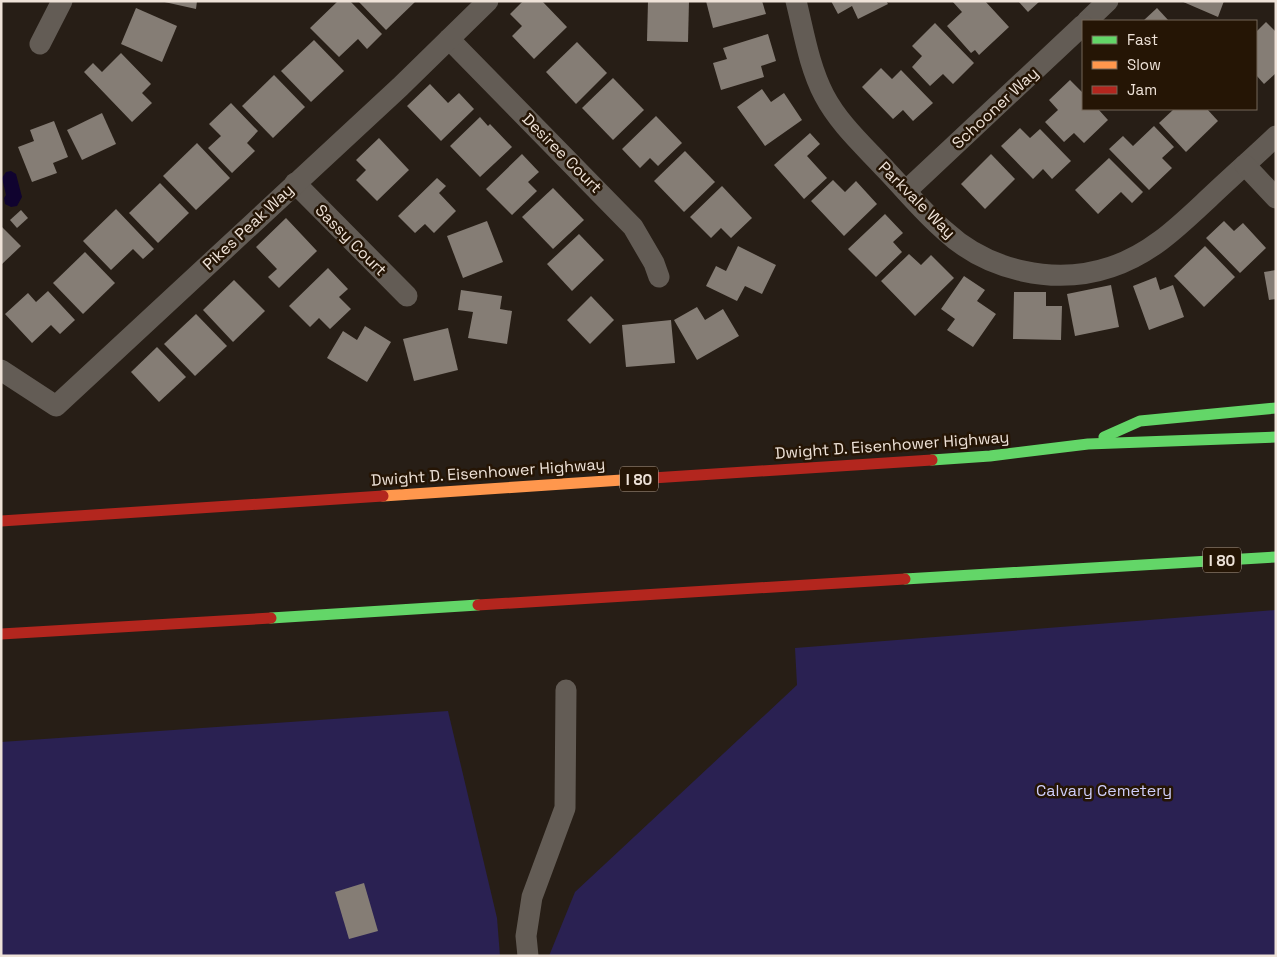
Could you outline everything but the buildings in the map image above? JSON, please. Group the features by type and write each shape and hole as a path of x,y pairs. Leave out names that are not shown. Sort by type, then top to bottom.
{"highway":[{"path":"1088,444 1140,422 1276,408"},
{"name":"Dwight D. Eisenhower Highway","path":"1,521 990,456 1088,444 1276,437"},
{"name":"I 80","path":"1,634 1276,557"}],"street":[{"path":"40,44 62,1"},
{"name":"Pikes Peak Way","path":"1,370 56,406 488,1"},
{"name":"Parkvale Way","path":"796,1 812,67 824,95 850,131 945,232 982,257 1024,272 1068,275 1112,267 1152,248 1175,230 1276,136"},
{"path":"1088,20 1108,1"},
{"name":"Schooner Way","path":"906,191 1082,26"},
{"name":"Desiree Court","path":"449,39 634,227 654,263 659,277"},
{"path":"1245,165 1276,198"},
{"name":"Sassy Court","path":"295,183 407,296"},
{"path":"528,956 526,936 532,897 566,808 566,690"}],"green space":[{"name":"Calvary Cemetery","path":"1276,610 1276,956 549,956 575,892 797,685 795,648"},
{"path":"448,711 497,918 500,956 1,956 1,742"}],"shaded area":[{"path":"11,171 16,174 22,197 17,206 11,207 5,204 4,198 6,195 2,178 6,172"}],"traffic: fast":[{"path":"1104,437 1140,421 1276,408"},
{"path":"932,460 990,456 1088,444 1276,437"},
{"path":"905,579 1276,557"},
{"path":"271,618 478,605"}],"traffic: slow":[{"path":"383,496 637,479"}],"traffic: jam":[{"path":"637,479 932,460"},
{"path":"1,521 383,496"},
{"path":"478,605 905,579"},
{"path":"1,634 271,618"}]}
